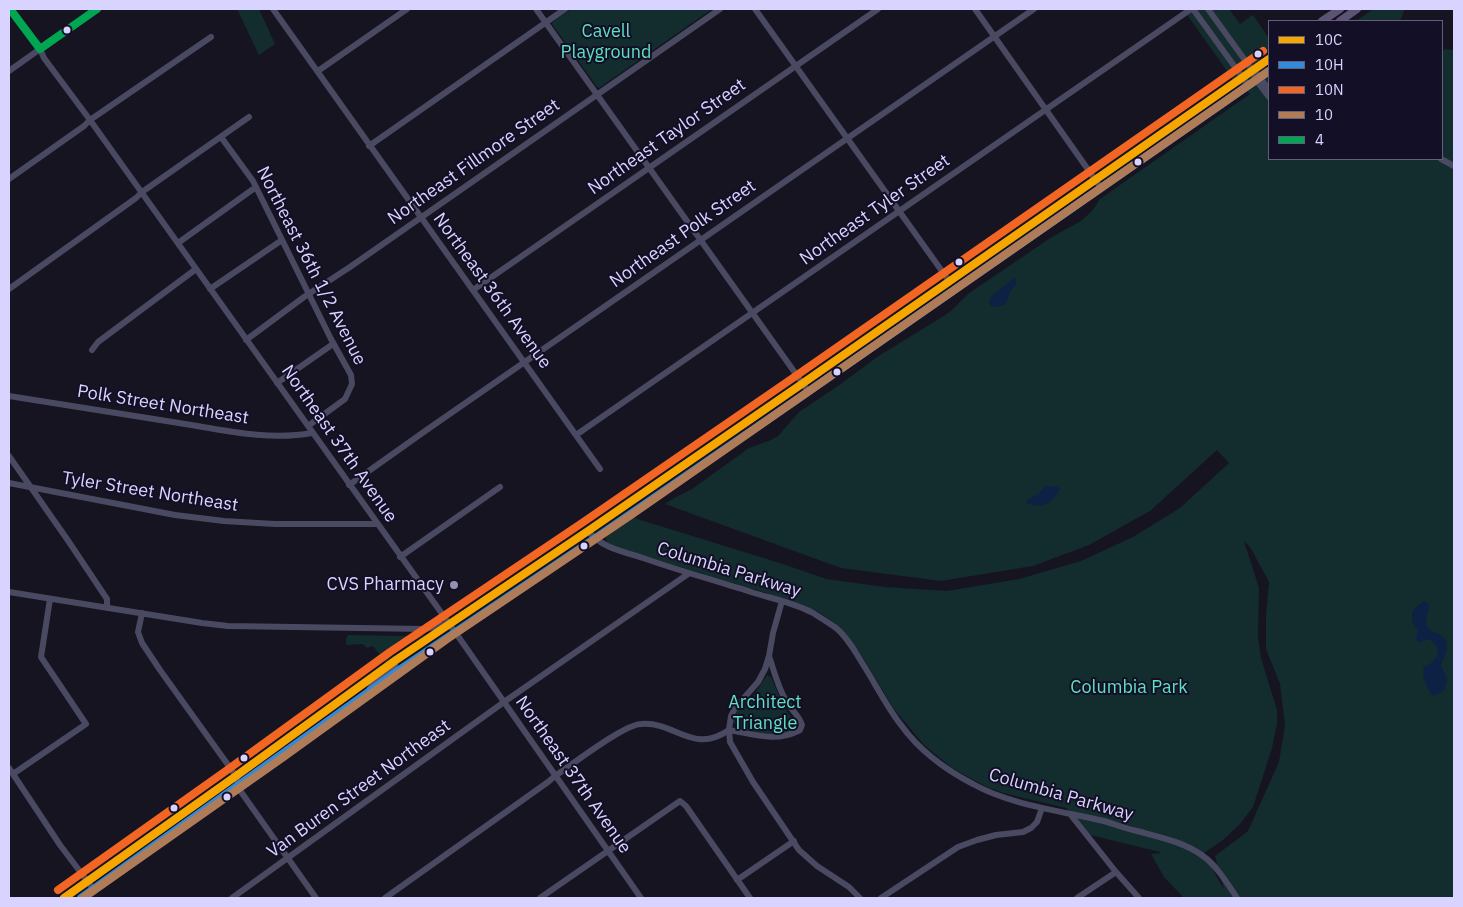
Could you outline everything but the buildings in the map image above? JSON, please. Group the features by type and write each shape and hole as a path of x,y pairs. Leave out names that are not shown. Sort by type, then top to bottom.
{"main road":[{"path":"1324,20 1340,9"},
{"path":"1341,20 1357,9"},
{"path":"64,898 396,660 803,383 1268,60"},
{"path":"83,898 455,633 595,539 1268,72"},
{"path":"367,696 372,686 392,668 396,660"},
{"path":"339,717 346,706 363,691 363,684"}],"street":[{"name":"Northeast 37th Avenue","path":"10,9 449,624 641,898"},
{"path":"9,71 97,9"},
{"name":"Northeast 36th Avenue","path":"273,9 600,469"},
{"path":"318,71 407,9"},
{"path":"536,9 808,391"},
{"path":"370,146 565,9"},
{"name":"Northeast Fillmore Street","path":"246,340 309,294 720,9"},
{"path":"755,9 949,282"},
{"name":"Northeast Taylor Street","path":"473,290 878,9"},
{"path":"974,9 1102,188"},
{"name":"Northeast Polk Street","path":"349,485 1034,9"},
{"path":"1192,9 1248,85"},
{"name":"Northeast Tyler Street","path":"576,435 1192,9"},
{"path":"1208,9 1268,95"},
{"path":"9,179 90,120 211,37"},
{"path":"1258,79 1268,88"},
{"path":"9,289 249,117"},
{"name":"Northeast 36th 1/2 Avenue","path":"221,137 253,181 333,344 351,375 352,384 345,399 308,426"},
{"path":"1443,160 1454,166"},
{"path":"178,243 256,187"},
{"path":"210,289 282,240"},
{"path":"92,350 98,342 196,269"},
{"path":"277,383 333,344"},
{"name":"Polk Street Northeast","path":"9,396 242,434 283,435 312,433"},
{"path":"9,456 108,599 107,608"},
{"name":"Tyler Street Northeast","path":"9,483 176,515 224,521 275,524 377,524"},
{"path":"400,556 500,487"},
{"name":"Columbia Parkway","path":"588,531 595,539 607,547 688,574 801,607 813,613 837,629 847,640 910,736 934,758 973,785 996,795 1157,836 1190,848 1210,861 1236,898"},
{"name":"Van Buren Street Northeast","path":"232,898 504,702 688,574"},
{"path":"9,592 228,626 425,630 449,624"},
{"path":"14,774 86,724 41,658 50,599"},
{"path":"782,601 765,669 758,682 735,708 731,716 730,742 753,782 807,858 849,887 860,898"},
{"path":"142,613 138,632 142,643 236,776 239,788 316,898"},
{"path":"385,898 555,776 632,725 652,724 695,739 705,740 720,736 729,730 760,737 775,738 788,736 800,730 802,724 800,719 787,703 769,656"},
{"path":"9,768 60,845 94,890"},
{"path":"540,898 680,802 686,806 750,898"},
{"path":"881,898 958,847 996,835 1023,832 1036,822 1042,808"},
{"path":"1070,814 1139,898"},
{"path":"737,880 794,841"},
{"path":"1077,898 1116,872"}],"green space":[{"path":"237,9 259,9 275,44 259,55"},
{"name":"Cavell Playground","path":"571,9 712,9 599,88 552,24"},
{"name":"Columbia Park","path":"1183,9 1229,9 1240,24 1253,15 1268,37 1268,53 1260,58 1268,71 1268,160 1443,160 1443,51 1445,49 1454,50 1454,898 1184,898 1164,877 1151,854 1160,852 1090,835 1066,808 1003,793 985,786 952,768 924,745 894,709 848,636 820,613 796,602 628,551 608,544 606,539 607,534 631,517 826,579 885,587 947,591 1019,579 1081,561 1133,537 1180,508 1229,463 1217,450 1150,511 1089,545 1033,566 941,581 841,568 665,504 692,489 749,448 778,436 799,412 877,357 952,310 969,293 1052,237 1081,221 1093,210 1100,199 1250,94 1232,78","holes":["1244,541 1250,547 1269,582 1266,649 1280,684 1285,725 1279,762 1248,831 1215,856 1224,890 1204,853 1223,840 1240,824 1253,807 1272,748 1277,724 1277,710 1261,658 1258,637 1259,588"]},
{"path":"1373,9 1405,9 1400,20 1357,20"},
{"path":"413,634 425,635 401,648 386,663 373,646 367,648 363,644 347,645 346,643 348,635 405,636"},
{"name":"Architect Triangle","path":"767,675 771,677 784,707 796,724 795,729 771,734 753,732 738,727 733,722 737,709 753,696"}],"water":[{"path":"1014,277 1016,284 1010,292 1006,304 998,307 991,306 989,300 992,296"},
{"path":"1046,486 1058,487 1060,489 1050,502 1042,505 1026,503 1026,501 1038,494"},
{"path":"1424,601 1429,606 1427,626 1443,637 1447,644 1441,665 1447,680 1444,690 1435,695 1432,695 1426,685 1423,670 1424,667 1436,658 1438,654 1437,646 1428,639 1418,641 1416,638 1418,631 1412,621 1412,612"}],"transit line":[{"name":"4","path":"10,9 40,49"},
{"name":"4","path":"40,49 97,9"},
{"name":"10N","path":"58,890 390,652 790,380 1263,51"},
{"name":"10C","path":"64,898 396,660 796,388 1268,60"},
{"name":"10H","path":"81,898 402,668 802,396 1268,72"},
{"name":"10","path":"83,898 447,639 631,515 1268,72"}],"place":[{"name":"CVS Pharmacy","path":"454,585"}]}
